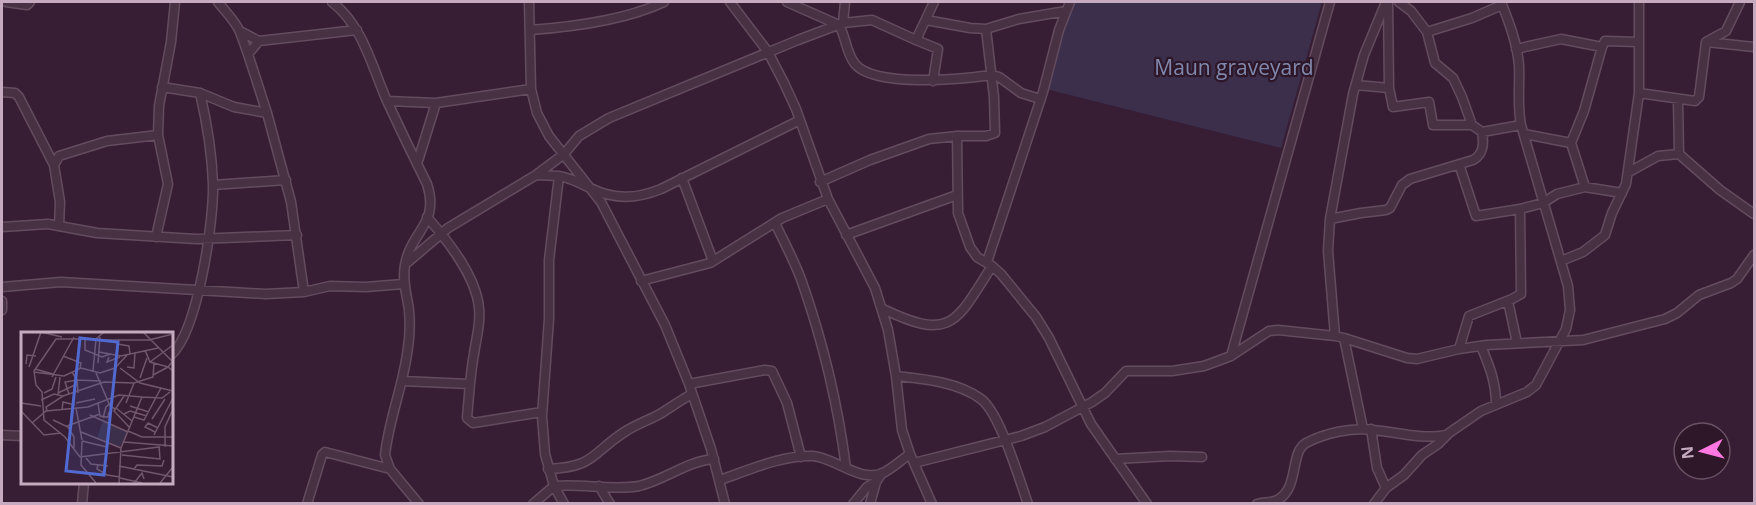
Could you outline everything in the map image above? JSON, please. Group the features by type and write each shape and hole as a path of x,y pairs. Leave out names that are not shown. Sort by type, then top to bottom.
{"street":[{"path":"6,2 27,5 30,2"},
{"path":"156,237 168,184 158,135 162,87 171,42 175,2"},
{"path":"218,2 240,31 259,41 357,30"},
{"path":"332,2 342,9 357,30 431,198 431,210 405,264 403,284 409,309 410,327 406,362 386,447 386,461 390,469 419,504"},
{"path":"529,2 531,89 542,125 608,215 665,325 689,384 714,459 725,504"},
{"path":"530,30 640,12 664,2"},
{"path":"787,2 841,24"},
{"path":"845,2 841,24 851,57 862,70 894,77 933,81 992,75 999,77 1021,93 1040,99"},
{"path":"916,40 934,2"},
{"path":"1231,356 1330,2"},
{"path":"1386,488 1377,468 1339,337 1328,251 1330,219 1341,150 1356,85 1364,55 1387,2"},
{"path":"1387,2 1389,88 1395,108 1425,102 1430,105 1433,125 1472,125 1482,132 1522,130 1571,143"},
{"path":"1400,2 1411,11 1427,32 1435,63 1453,78 1472,125"},
{"path":"1561,261 1590,247 1605,235 1629,172 1638,93 1639,2"},
{"path":"1706,42 1726,31 1740,2"},
{"path":"734,3 768,52 784,83 800,120 820,182 846,235 868,271 883,309 897,376 900,416 912,459 932,504"},
{"path":"1374,504 1386,488 1404,476 1422,455 1446,435 1481,411 1527,392 1536,385 1566,329 1570,310 1568,286 1522,130 1518,109 1519,63 1502,3 1472,18 1427,32"},
{"path":"926,20 986,29 1067,5"},
{"path":"883,309 925,326 943,323 960,315 990,264 1067,5"},
{"path":"405,264 441,234 536,175 564,154 579,136 609,118 841,24 872,20 938,49 933,81"},
{"path":"820,182 917,142 957,136 986,136 995,133 996,112 986,29"},
{"path":"240,31 242,44 248,54 267,112 286,180 297,234 304,292"},
{"path":"1516,49 1561,39 1602,47"},
{"path":"248,54 259,41"},
{"path":"1585,187 1571,143 1584,111 1602,47 1605,41 1638,42"},
{"path":"1638,93 1695,101 1698,97 1706,42"},
{"path":"1706,42 1755,47"},
{"path":"1356,85 1389,88"},
{"path":"162,87 200,93 234,107 267,112"},
{"path":"387,101 436,103 531,89"},
{"path":"2,92 15,93 19,97 54,165 60,201 59,226"},
{"path":"172,354 186,332 198,292 209,239 213,185 206,120 200,93"},
{"path":"1678,100 1679,154"},
{"path":"417,164 436,103"},
{"path":"536,175 559,176 577,181 591,189 615,196 633,198 682,178 800,120"},
{"path":"1330,219 1390,208 1402,185 1410,179 1473,160 1481,153 1484,144 1482,132"},
{"path":"54,165 59,156 107,141 158,135"},
{"path":"957,136 958,213 970,247 977,257 990,264 1027,304 1049,338 1082,407 1147,504"},
{"path":"1629,172 1658,156 1679,154 1720,190 1755,214"},
{"path":"1459,164 1476,216 1520,209 1585,187 1622,193"},
{"path":"559,176 549,260 549,319 542,412 548,469 564,504"},
{"path":"682,178 713,261"},
{"path":"213,185 286,180"},
{"path":"846,235 957,195"},
{"path":"641,281 702,266 775,223 828,199"},
{"path":"1459,349 1469,316 1521,294 1520,209"},
{"path":"428,217 470,278 478,301 479,325 470,384 467,418 469,422 542,412"},
{"path":"775,223 802,282 819,338 837,411 846,468"},
{"path":"2,227 48,224 97,233 209,239 297,234"},
{"path":"870,504 876,482 882,474 912,459 1004,440 1045,427 1105,393 1126,371 1183,370 1204,366 1231,356 1269,331 1278,330 1339,337 1417,360 1481,346 1592,338 1677,313 1699,295 1737,279 1755,255"},
{"path":"2,287 61,282 198,292 266,294 304,292 330,286 366,287 403,284"},
{"path":"2,301 2,310"},
{"path":"1508,301 1517,343"},
{"path":"1481,346 1494,381 1496,404"},
{"path":"689,384 765,370 772,371 787,403 801,457"},
{"path":"897,376 939,383 968,391 982,399 991,411 1004,440 1028,504"},
{"path":"402,381 470,384"},
{"path":"548,469 568,468 591,460 625,432 692,394"},
{"path":"1257,504 1277,501 1282,497 1293,477 1300,448 1305,444 1331,435 1367,429 1428,436 1446,435"},
{"path":"2,435 21,436"},
{"path":"307,504 324,452 390,469"},
{"path":"720,480 774,462 801,457 820,458 862,473 882,474"},
{"path":"1115,459 1202,457"},
{"path":"533,504 554,486 569,484 636,486 663,478 696,462 714,459"},
{"path":"853,504 867,487 876,482"},
{"path":"82,504 84,484"},
{"path":"599,486 610,504"}],"green space":[{"name":"Maun graveyard","path":"1071,2 1322,2 1281,148 1042,88"}]}
